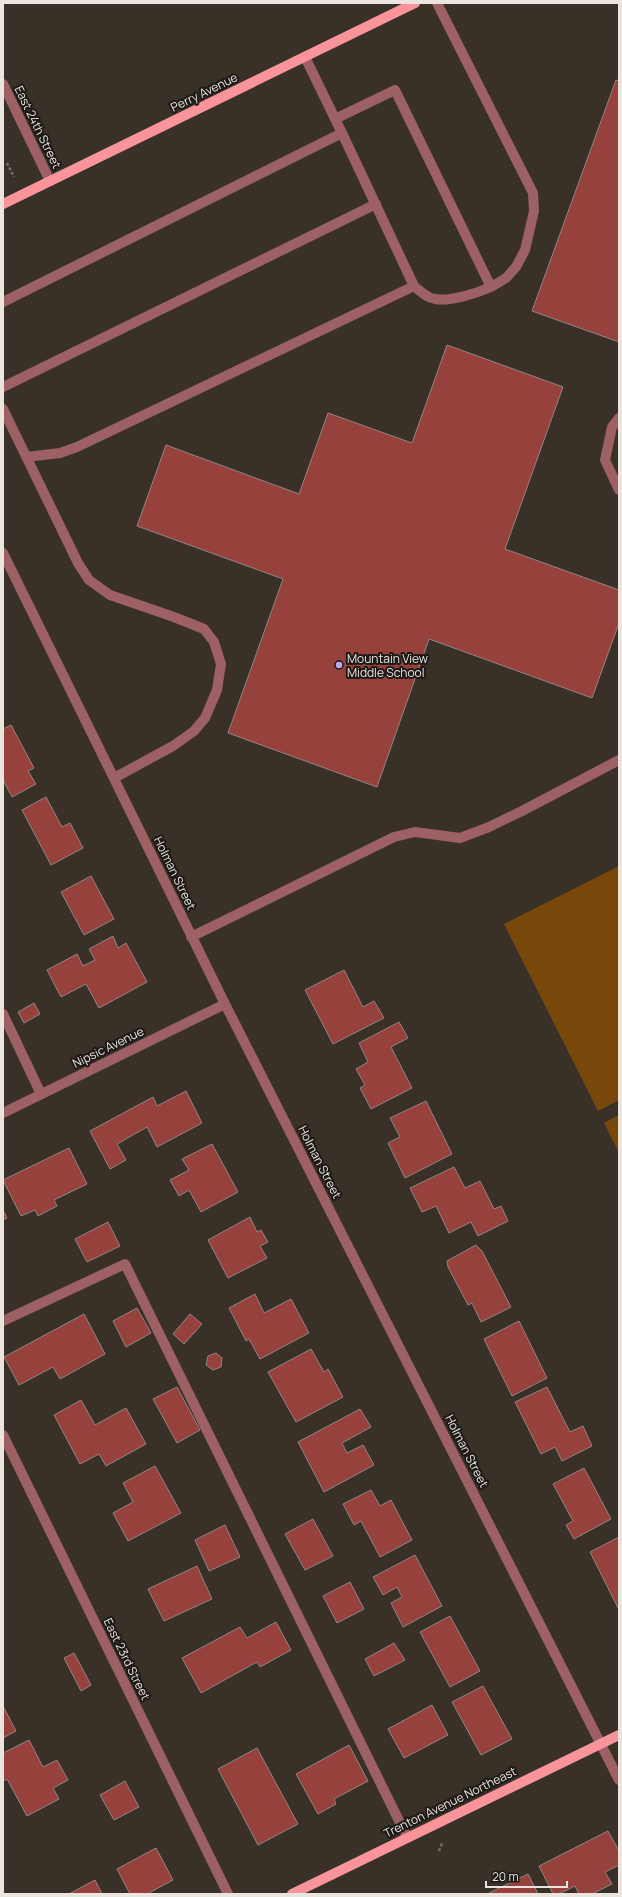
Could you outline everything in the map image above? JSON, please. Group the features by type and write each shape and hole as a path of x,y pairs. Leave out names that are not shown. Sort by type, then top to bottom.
{"main road":[{"name":"Perry Avenue","path":"3,204 415,3"},
{"name":"Trenton Avenue Northeast","path":"292,1894 619,1735"}],"street":[{"path":"305,57 414,286 425,296 436,300 462,297 491,287 506,278 516,267 525,250 534,212 533,193 437,3"},
{"name":"East 24th Street","path":"3,84 50,181"},
{"path":"335,119 395,90 491,287"},
{"path":"3,302 342,133"},
{"path":"3,387 376,204"},
{"path":"26,457 60,453 77,447 414,286"},
{"path":"3,409 78,563 89,580 110,595 204,629 214,642 222,664 217,690 205,718 194,731 173,746 114,778"},
{"path":"619,418 612,427 605,460 619,490"},
{"name":"Holman Street","path":"3,553 225,1004 619,1780"},
{"path":"191,936 394,837 415,832 460,838 522,811 619,760"},
{"name":"Nipsic Avenue","path":"3,1113 225,1004"},
{"path":"3,1014 41,1094"},
{"path":"3,1321 125,1264 407,1837"},
{"name":"East 23rd Street","path":"3,1435 228,1894"}],"shaded area":[{"path":"619,866 619,1100 598,1111 504,924"},
{"path":"619,1115 619,1153 604,1123"}],"building":[{"path":"616,80 619,81 619,342 532,311"},
{"name":"Mountain View Middle School","path":"447,345 563,387 505,549 619,590 619,623 592,698 429,639 377,787 228,733 283,579 137,526 166,445 299,494 328,413 412,443"},
{"path":"11,725 34,768 28,771 36,784 12,797 3,780 3,729"},
{"path":"46,797 62,827 70,823 83,848 51,865 22,810"},
{"path":"91,876 114,919 84,935 61,892"},
{"path":"113,936 118,948 126,943 147,982 99,1008 86,984 61,997 47,970 77,954 83,966 95,960 89,949"},
{"path":"344,970 363,1007 374,1001 384,1018 333,1044 305,990"},
{"path":"34,1003 40,1014 24,1023 18,1012"},
{"path":"399,1022 408,1038 391,1047 412,1088 371,1109 360,1088 365,1085 356,1069 368,1062 359,1043"},
{"path":"186,1091 202,1123 157,1147 147,1127 117,1144 126,1160 110,1169 90,1131 153,1097 157,1106"},
{"path":"426,1101 452,1154 405,1178 388,1143 400,1137 390,1118"},
{"path":"212,1144 238,1192 201,1212 189,1190 179,1196 170,1180 189,1170 182,1159"},
{"path":"69,1148 87,1184 54,1200 57,1206 38,1216 35,1210 21,1216 3,1180"},
{"path":"454,1167 465,1188 480,1181 494,1209 501,1206 508,1221 478,1236 471,1222 449,1233 436,1206 422,1212 410,1188"},
{"path":"3,1210 7,1218 3,1220"},
{"path":"250,1217 257,1232 261,1230 268,1242 260,1246 267,1258 228,1278 208,1240"},
{"path":"108,1222 120,1246 87,1262 75,1239"},
{"path":"476,1245 482,1251 511,1307 481,1322 472,1303 468,1305 448,1267 447,1261"},
{"path":"255,1294 264,1313 291,1299 309,1333 260,1359 249,1339 246,1341 229,1308"},
{"path":"137,1308 151,1333 126,1347 113,1321"},
{"path":"84,1314 105,1354 60,1379 53,1367 19,1385 4,1357"},
{"path":"190,1314 202,1324 184,1344 173,1334"},
{"path":"519,1321 547,1378 512,1396 484,1339"},
{"path":"311,1349 324,1372 328,1369 343,1397 296,1422 268,1372"},
{"path":"216,1353 222,1358 221,1367 213,1370 206,1365 208,1356"},
{"path":"177,1387 200,1430 177,1443 153,1399"},
{"path":"547,1387 570,1432 583,1426 592,1446 562,1461 555,1447 541,1454 515,1402"},
{"path":"81,1400 95,1425 126,1408 146,1444 106,1466 99,1454 80,1464 54,1415"},
{"path":"360,1409 371,1427 342,1443 347,1453 363,1445 374,1465 324,1492 298,1442"},
{"path":"155,1466 181,1513 128,1541 113,1513 133,1502 123,1483"},
{"path":"584,1468 611,1519 574,1539 566,1525 573,1521 553,1484"},
{"path":"371,1490 380,1506 391,1500 412,1540 380,1557 361,1521 354,1525 343,1504"},
{"path":"313,1519 333,1556 305,1570 285,1534"},
{"path":"225,1525 240,1557 209,1571 195,1540"},
{"path":"619,1537 619,1610 590,1552"},
{"path":"415,1555 442,1606 403,1627 391,1603 402,1597 397,1587 383,1595 373,1577"},
{"path":"197,1566 212,1599 164,1621 148,1589"},
{"path":"350,1582 364,1609 337,1623 323,1596"},
{"path":"450,1616 480,1671 450,1687 420,1632"},
{"path":"276,1622 291,1650 260,1667 257,1662 201,1693 182,1658 240,1627 247,1638"},
{"path":"394,1643 405,1660 374,1676 365,1659"},
{"path":"74,1653 91,1685 81,1691 64,1658"},
{"path":"483,1686 512,1739 481,1755 452,1702"},
{"path":"432,1705 448,1735 404,1758 388,1729"},
{"path":"3,1706 16,1731 3,1738"},
{"path":"29,1740 43,1767 57,1760 68,1780 53,1788 59,1799 27,1816 7,1779 3,1781 3,1753"},
{"path":"349,1745 368,1781 334,1799 336,1804 318,1814 296,1774"},
{"path":"257,1748 298,1824 258,1845 218,1769"},
{"path":"125,1781 139,1807 114,1820 100,1795"},
{"path":"608,1831 619,1851 619,1865 605,1872 612,1884 592,1894 579,1894 575,1886 559,1894 553,1894 539,1866"},
{"path":"156,1848 173,1880 147,1894 130,1894 117,1869"},
{"path":"528,1874 538,1894 487,1894"},
{"path":"95,1880 102,1894 69,1894"}],"place":[{"name":"Mountain View Middle School","path":"339,665"}]}
